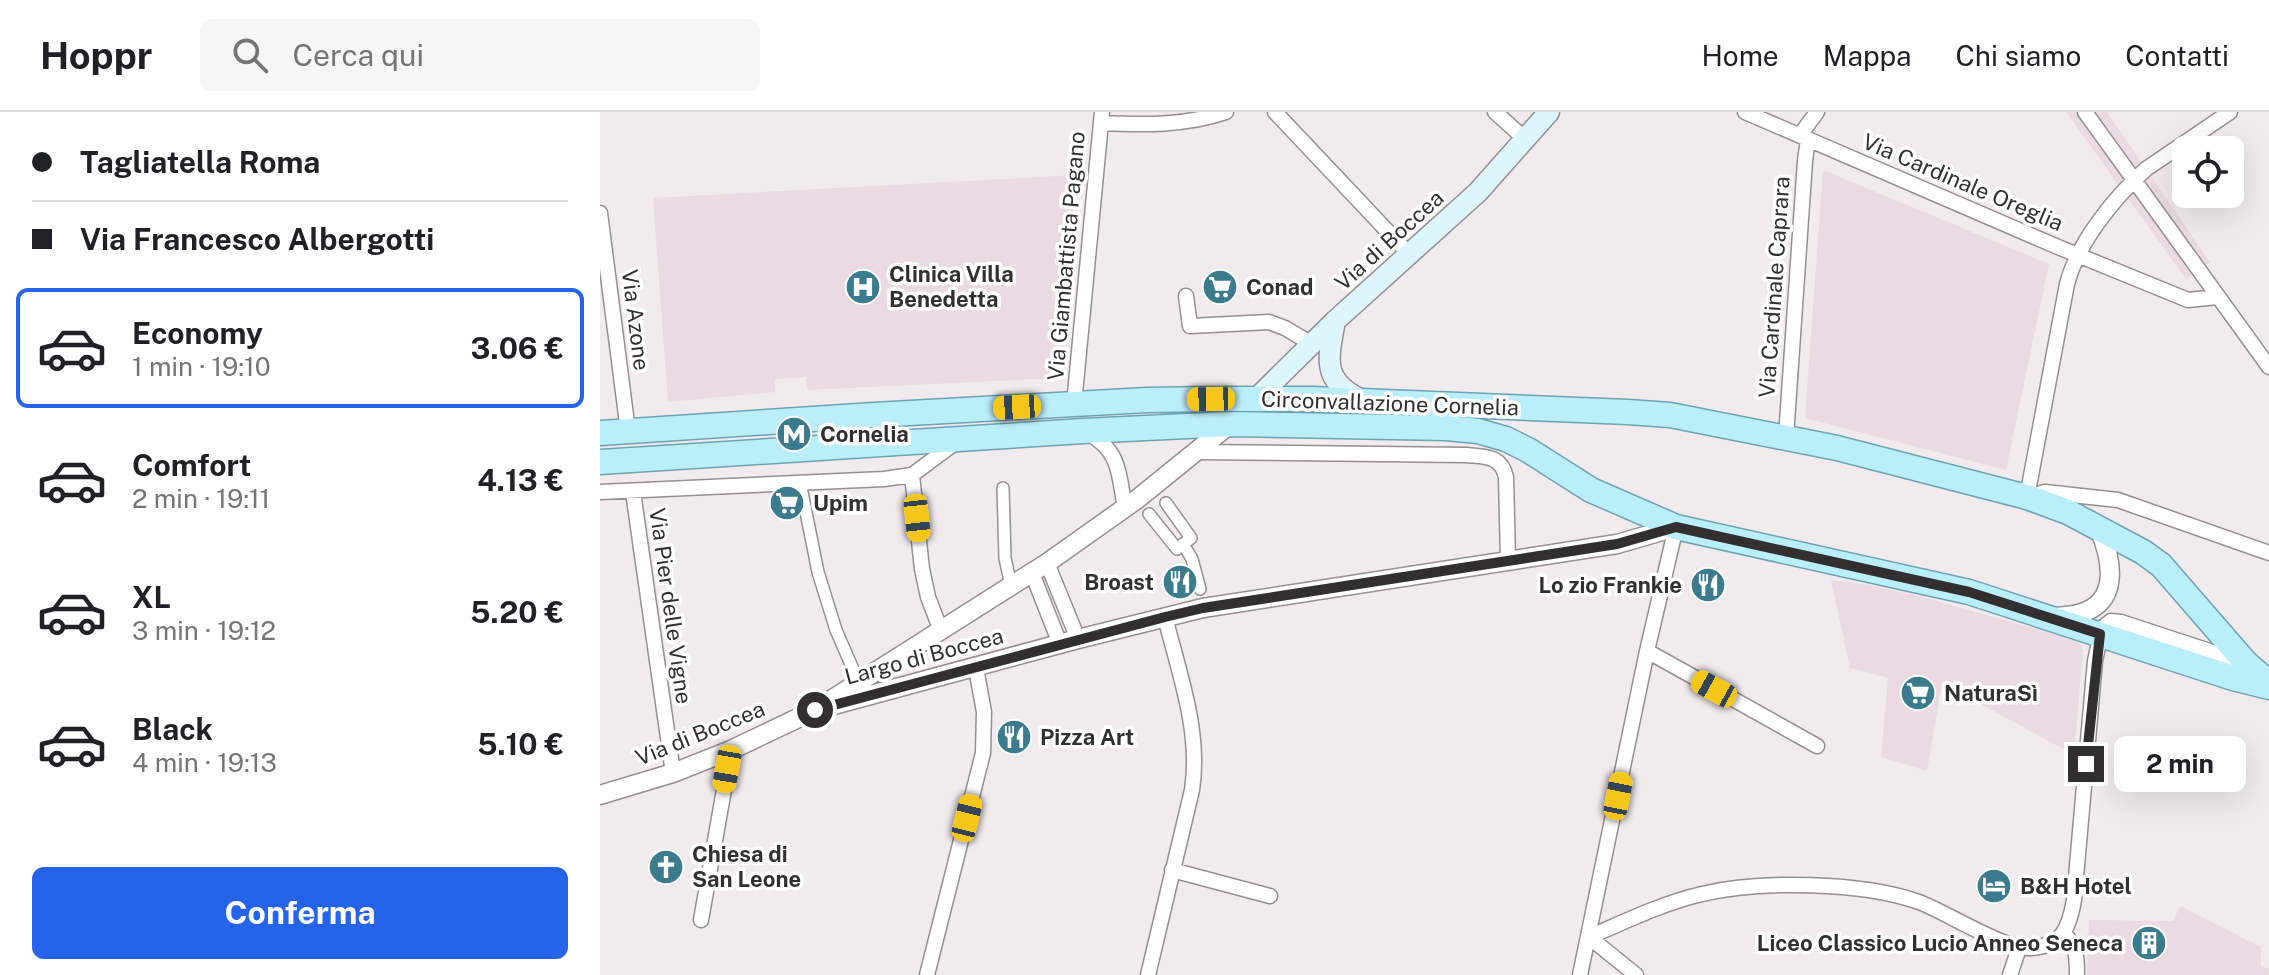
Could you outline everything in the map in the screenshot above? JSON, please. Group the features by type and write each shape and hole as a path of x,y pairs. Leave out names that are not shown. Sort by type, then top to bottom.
{"main road":[{"name":"Via di Boccea","path":"1256,399 1335,321 1478,192 1549,112"},
{"path":"1335,321 1329,353 1331,371 1341,389 1366,401"},
{"name":"Circonvallazione Cornelia","path":"600,433 1074,404 1256,399 1670,415 1909,465 2027,497 2068,512 2161,565 2269,685"},
{"path":"1230,424 1256,399"},
{"name":"Circonvallazione Cornelia","path":"600,462 1230,424 1446,428 1484,432 1518,445 1591,490 1676,527 1969,592 2222,674 2269,685"}],"street":[{"path":"1101,117 1137,125 1179,123 1226,112"},
{"path":"1275,112 1410,255"},
{"path":"1495,112 1526,140"},
{"name":"Via Cardinale Oreglia","path":"1745,112 2188,300 2217,297"},
{"path":"1804,137 1817,112"},
{"path":"2085,112 2269,367"},
{"path":"2027,497 2067,284 2077,255 2133,180 2230,112"},
{"name":"Via Giambattista Pagano","path":"1074,404 1101,117"},
{"name":"Via Cardinale Caprara","path":"1786,437 1805,161 1804,137"},
{"name":"Via Azone","path":"600,213 628,431"},
{"path":"1186,296 1190,326 1269,322 1312,344"},
{"path":"1069,642 1040,568 1125,509 1230,424"},
{"path":"1083,431 1103,442 1113,455 1125,509"},
{"path":"600,492 884,479 912,475 960,440"},
{"path":"1195,452 1466,455 1494,458 1504,467 1506,477 1508,560"},
{"path":"912,475 922,569 928,597 941,631"},
{"path":"1003,488 1005,558 1011,586"},
{"name":"Via Pier delle Vigne","path":"633,492 673,773"},
{"path":"802,492 818,572 836,630 859,683"},
{"name":"Circonvallazione Cornelia","path":"2027,497 2045,492 2118,500 2269,553"},
{"path":"1149,514 1177,549 1191,538 1166,503"},
{"path":"1580,975 1676,527"},
{"name":"Largo di Boccea","path":"815,710 1165,617 1273,597 1617,544 1676,527"},
{"path":"2049,618 2087,611 2105,593 2111,567 2099,528"},
{"path":"1183,544 1192,559 1200,589"},
{"name":"Largo di Boccea","path":"815,710 1040,568"},
{"path":"1148,975 1192,790 1194,755 1189,711 1165,617"},
{"path":"1589,937 1667,904 1705,894 1744,888 1814,886 1867,890 1900,897 2019,948 2042,946 2057,940 2064,934 2074,900 2100,634 2107,623 2117,621 2246,663"},
{"path":"1647,651 1817,746"},
{"path":"927,975 983,753 985,722 976,668"},
{"name":"Via di Boccea","path":"600,795 673,773 731,750 815,710"},
{"path":"701,920 731,750"},
{"path":"1172,870 1270,896"},
{"path":"2064,934 2076,950 2077,975"},
{"path":"1589,937 1636,975"},
{"path":"2010,975 2019,948"}],"shaded area":[{"path":"2066,112 2107,112 2210,262 2186,279"},
{"path":"1823,170 2049,264 2006,470 1805,418"},
{"name":"Clinica Villa Benedetta","path":"1076,175 1059,378 807,390 806,377 775,379 775,392 668,402 653,198"},
{"path":"1831,580 1926,598 2079,641 2083,650 2074,755 1942,683 1927,771 1881,757 1888,678 1850,668"},
{"path":"2180,906 2261,947 2261,967 2269,968 2268,975 2087,975 2089,920 2173,921"}],"place":[{"name":"Clinica Villa Benedetta","path":"863,287"},
{"name":"Conad","path":"1220,287"},
{"name":"Cornelia","path":"794,434"},
{"name":"Upim","path":"787,503"},
{"name":"Broast","path":"1180,582"},
{"name":"Lo zio Frankie","path":"1708,585"},
{"name":"NaturaSì","path":"1918,693"},
{"name":"Pizza Art","path":"1014,737"},
{"name":"Chiesa di San Leone","path":"666,867"},
{"name":"B&H Hotel","path":"1994,886"},
{"name":"Liceo Classico Lucio Anneo Seneca","path":"2149,943"}],"route":[{"path":"815,710 1203,608 1617,544 1676,527 1969,592 2100,634 2086,764"}]}
